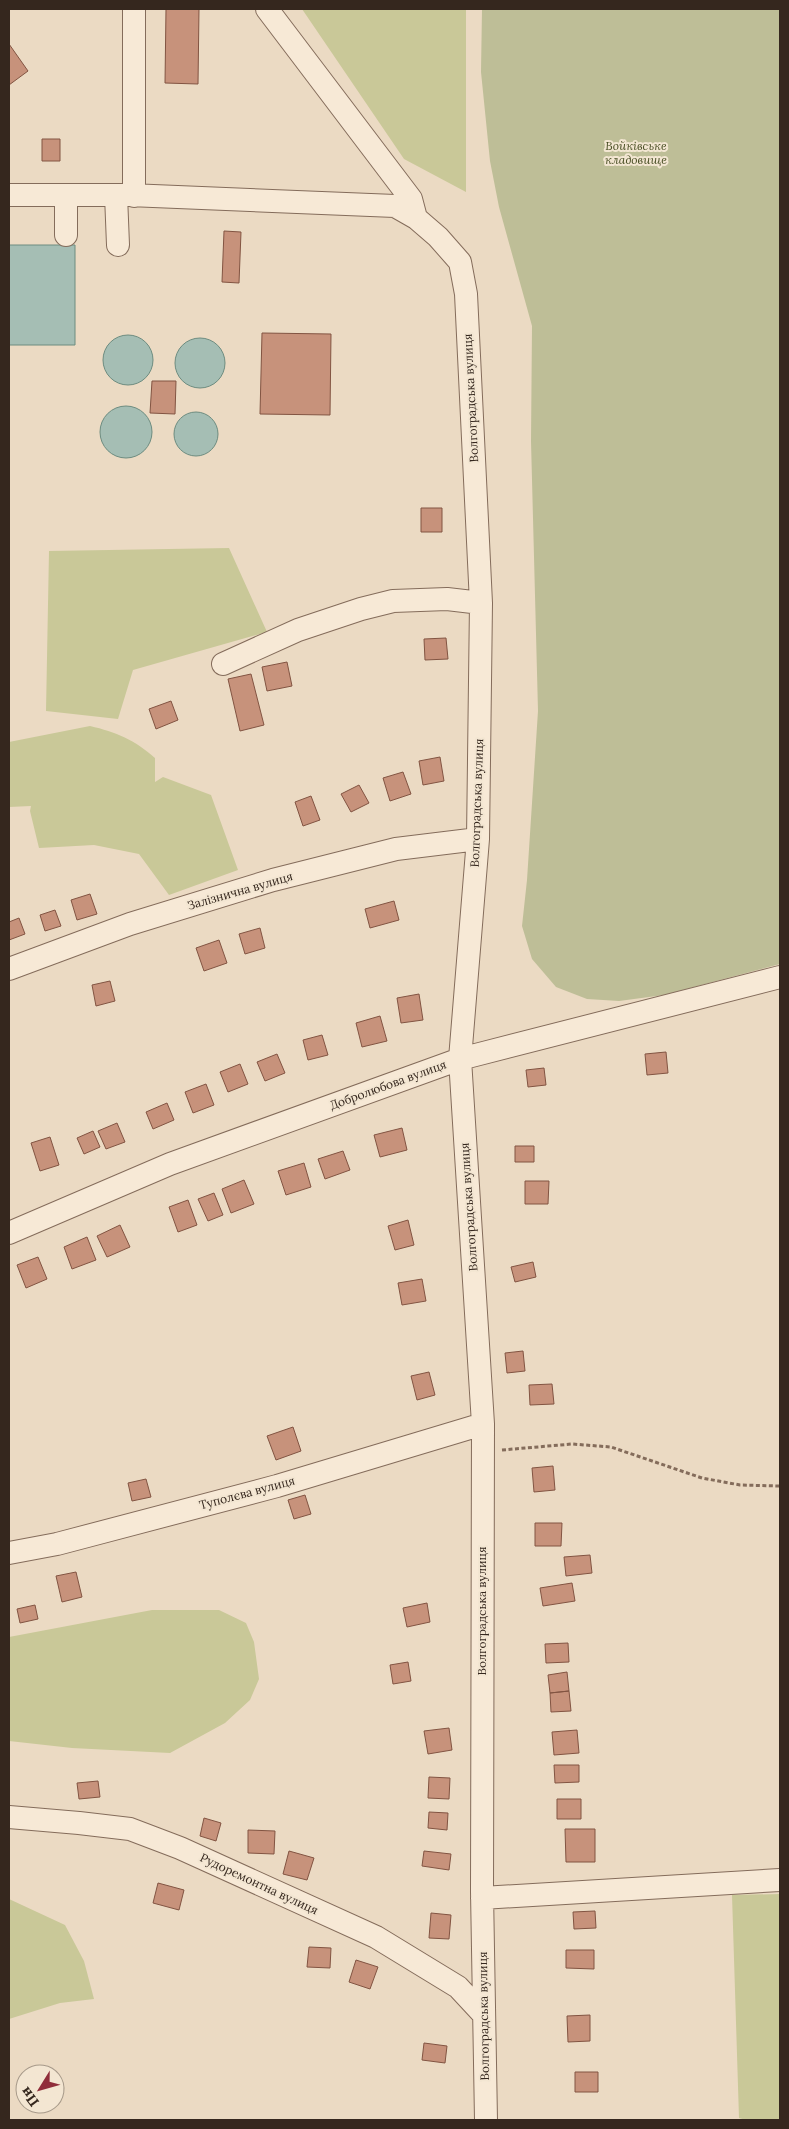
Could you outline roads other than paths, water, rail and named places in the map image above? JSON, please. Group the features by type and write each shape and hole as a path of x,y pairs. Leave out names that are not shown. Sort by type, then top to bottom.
{"street":[{"path":"118,245 125,196 134,9"},
{"path":"267,9 410,199 416,218"},
{"name":"Волгоградська вулиця","path":"9,195 125,196 395,206 416,218 438,237 460,262 466,294 481,603 478,839 460,1059 483,1424 482,1898 486,2120"},
{"path":"66,196 66,235"},
{"path":"222,664 298,630 361,609 393,601 447,599 481,603"},
{"name":"Залізнична вулиця","path":"9,969 130,924 274,880 396,849 478,839"},
{"name":"Добролюбова вулиця","path":"9,1233 170,1164 460,1059 780,977"},
{"name":"Туполєва вулиця","path":"9,1553 56,1544 277,1486 483,1424"},
{"name":"Рудоремонтна вулиця","path":"9,1818 53,1820 130,1829 180,1848 376,1937 458,1988 484,2016"},
{"path":"482,1898 780,1880"}],"park label":[{"name":"Войківське кладовище","path":"636,153"}]}
